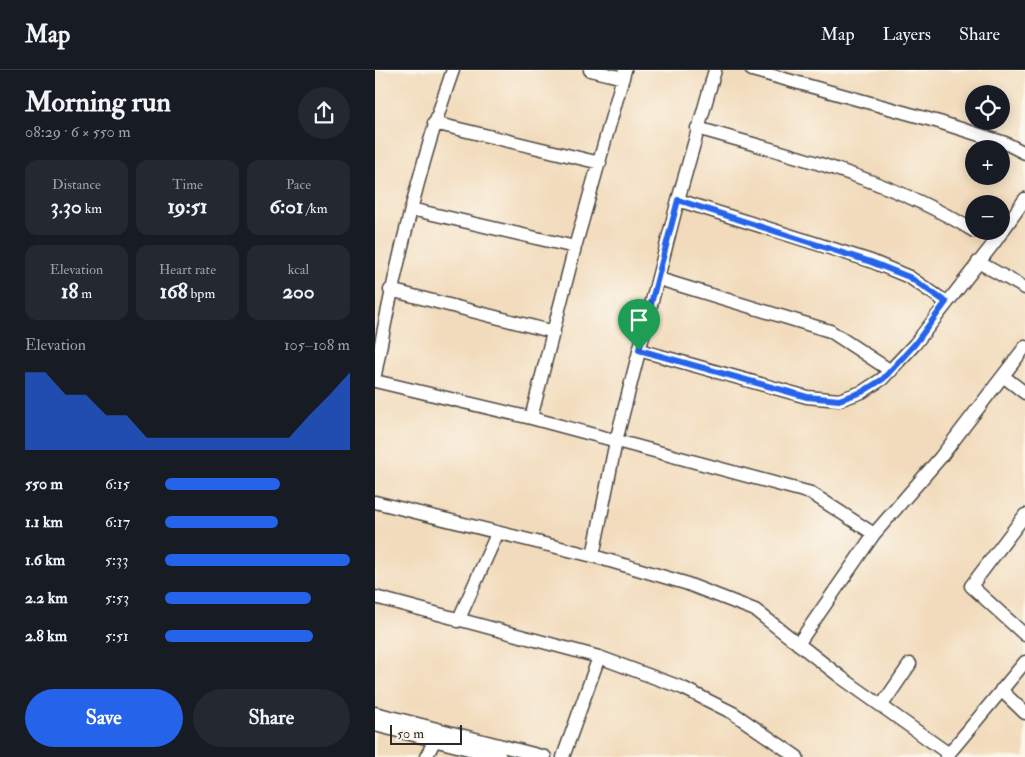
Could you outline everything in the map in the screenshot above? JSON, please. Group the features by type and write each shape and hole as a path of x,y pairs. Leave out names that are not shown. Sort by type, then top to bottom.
{"street":[{"path":"375,375 390,290 434,123 453,70"},
{"path":"531,418 575,247 624,74 590,70"},
{"path":"593,556 616,441 697,128 715,70"},
{"path":"752,70 939,122 1005,143 1025,153"},
{"path":"434,123 600,163"},
{"path":"697,128 806,159 905,195 950,216 965,225"},
{"path":"639,350 807,397 839,400 862,392 891,371 915,344 946,302 994,244 1025,199"},
{"path":"678,200 871,262 909,277 946,302"},
{"path":"411,208 575,247"},
{"path":"988,240 994,244"},
{"path":"978,262 1025,288"},
{"path":"659,278 830,331 891,371"},
{"path":"390,290 554,332"},
{"path":"798,644 874,534 941,458 1025,347"},
{"path":"1003,376 1025,393"},
{"path":"375,381 531,418 811,493 874,534"},
{"path":"375,502 497,534 593,556 685,583 755,610 948,755 1025,662"},
{"path":"1025,515 971,586 1025,635"},
{"path":"458,621 497,534"},
{"path":"375,597 458,621 599,657 683,688 733,713 797,757"},
{"path":"563,757 599,657"},
{"path":"883,705 910,664"},
{"path":"1001,690 1025,713"},
{"path":"375,713 545,757"},
{"path":"375,725 501,757"},
{"path":"426,757 435,740"}],"route":[{"path":"678,200 871,262 909,277 946,302 915,344 883,379 862,392 839,400 807,397 639,350 678,200"}]}
